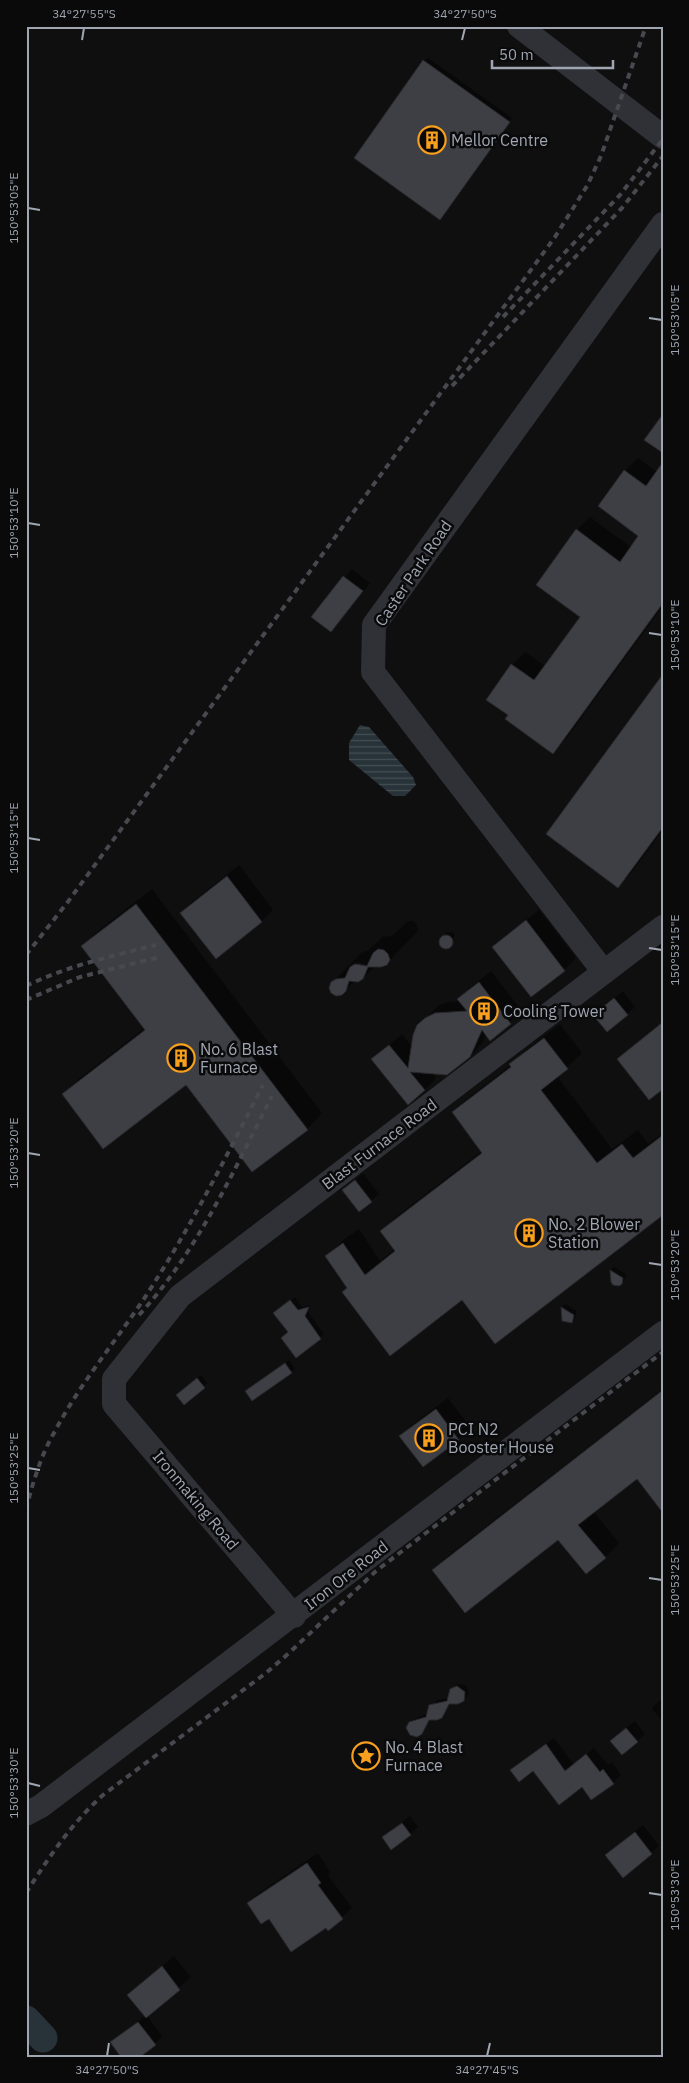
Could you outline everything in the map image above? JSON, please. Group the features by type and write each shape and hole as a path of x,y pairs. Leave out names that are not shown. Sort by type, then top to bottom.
{"street":[{"path":"519,26 663,138"},
{"name":"Caster Park Road","path":"604,972 373,672 374,625 663,224"},
{"name":"Blast Furnace Road","path":"114,1379 180,1296 663,927"},
{"name":"Iron Ore Road","path":"26,1814 41,1806 294,1616 663,1333"},
{"name":"Ironmaking Road","path":"114,1379 114,1404 294,1616"}],"shaded area":[{"path":"360,725 369,727 413,777 416,785 405,796 393,796 349,760 349,743"}],"building":[{"name":"Mellor Centre","path":"423,60 510,122 440,220 354,158"},
{"path":"663,414 663,453 644,440"},
{"path":"663,462 663,603 553,754 505,719 508,715 486,700 511,664 534,680 580,617 536,585 576,529 620,562 638,536 598,506 624,470 646,486"},
{"path":"343,576 363,591 331,632 311,617"},
{"path":"663,674 663,827 618,888 546,834"},
{"path":"227,876 262,922 216,959 180,913"},
{"name":"No. 6 Blast Furnace","path":"136,904 308,1130 252,1172 186,1085 103,1149 62,1094 145,1030 81,946"},
{"path":"526,920 565,971 531,997 492,947"},
{"path":"446,935 451,937 453,942 451,947 446,949 441,947 439,942 441,937"},
{"path":"378,949 384,950 388,954 390,960 387,965 368,967 363,979 358,982 349,981 346,991 342,995 336,996 331,993 329,988 331,982 336,979 345,978 350,967 355,964 367,966 373,953"},
{"path":"479,982 511,1024 490,1041 482,1030 470,1057 447,1075 410,1072 425,1090 408,1105 371,1059 389,1045 408,1068 413,1035 417,1025 435,1013 467,1011 457,999"},
{"path":"614,998 628,1015 607,1032 593,1015"},
{"path":"663,1022 663,1089 649,1100 617,1059"},
{"name":"No. 2 Blower Station","path":"544,1038 568,1069 541,1090 597,1163 622,1144 633,1158 663,1135 663,1215 495,1344 462,1300 390,1356 342,1292 347,1288 325,1256 343,1243 365,1275 395,1251 380,1231 482,1153 452,1112 511,1067 509,1064"},
{"path":"355,1180 372,1202 359,1212 342,1190"},
{"path":"610,1270 623,1278 622,1284 619,1286 613,1285"},
{"path":"290,1300 298,1310 309,1307 305,1316 321,1339 296,1358 281,1338 288,1332 273,1313"},
{"path":"561,1307 574,1315 572,1323 562,1321"},
{"path":"285,1363 292,1373 252,1401 245,1391"},
{"path":"197,1378 205,1388 184,1405 176,1395"},
{"path":"663,1390 663,1513 637,1479 578,1525 606,1558 586,1574 558,1540 465,1613 432,1570"},
{"name":"PCI N2 Booster House","path":"436,1409 459,1440 423,1467 399,1436"},
{"path":"457,1686 465,1692 464,1701 458,1704 449,1704 442,1718 429,1720 422,1734 417,1737 410,1735 406,1728 409,1722 426,1717 429,1705 447,1701 450,1689"},
{"path":"626,1728 638,1742 622,1755 610,1741"},
{"path":"546,1744 565,1771 586,1754 600,1772 603,1769 614,1784 591,1800 582,1787 559,1805 533,1771 519,1782 510,1770"},
{"path":"402,1823 411,1835 391,1850 382,1837"},
{"path":"635,1832 652,1854 623,1878 605,1855"},
{"path":"307,1863 321,1883 318,1885 343,1919 328,1931 326,1928 291,1952 269,1919 261,1924 247,1903"},
{"path":"162,1966 180,1990 146,2018 127,1995"},
{"path":"138,2022 156,2045 140,2057 121,2057 110,2042"}],"waterway":[{"path":"26,2020 43,2038"}],"railway":[{"path":"26,955 67,903 555,237 587,186 601,156 646,26"},
{"path":"503,317 620,195 663,139"},
{"path":"452,386 622,208 663,156"},
{"path":"26,986 74,967 156,945"},
{"path":"26,1000 80,977 160,957"},
{"path":"26,1509 38,1469 66,1411 144,1299 171,1256 212,1184 263,1085"},
{"path":"139,1315 160,1291 196,1238 228,1182 272,1096"},
{"path":"26,1893 71,1829 103,1795 266,1673 376,1571 663,1352"}],"place":[{"name":"Mellor Centre","path":"432,140"},
{"name":"Cooling Tower","path":"484,1011"},
{"name":"No. 6 Blast Furnace","path":"181,1058"},
{"name":"No. 2 Blower Station","path":"529,1233"},
{"name":"PCI N2 Booster House","path":"429,1438"},
{"name":"No. 4 Blast Furnace","path":"366,1756"}]}
